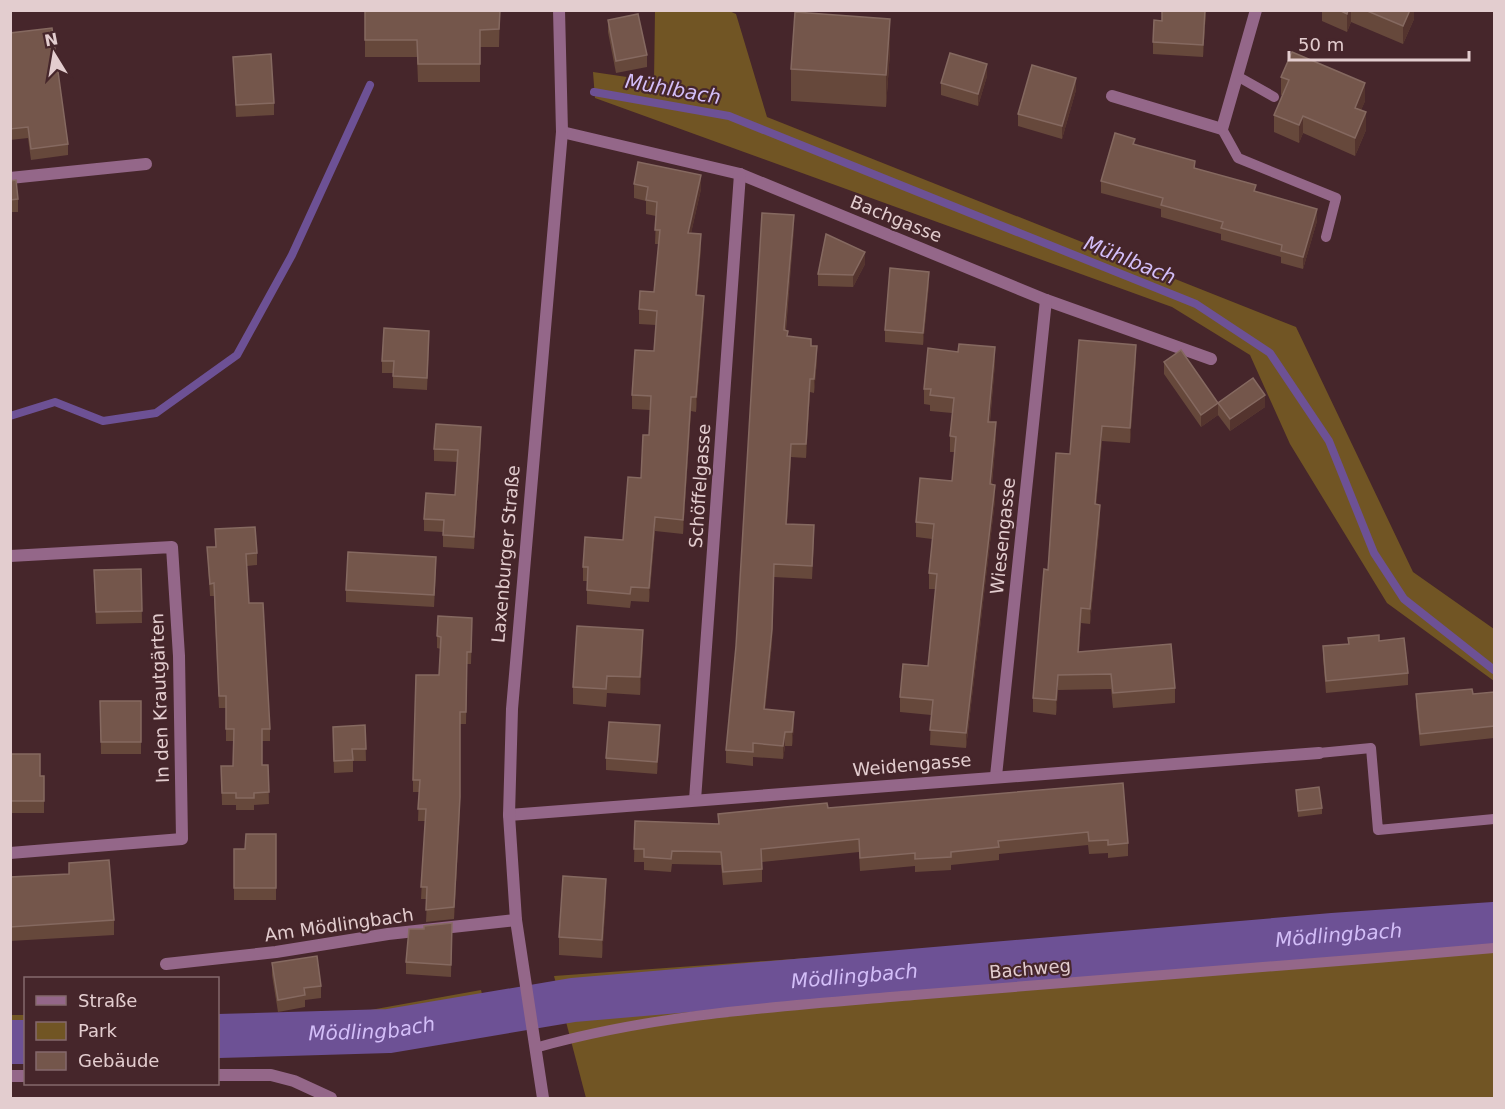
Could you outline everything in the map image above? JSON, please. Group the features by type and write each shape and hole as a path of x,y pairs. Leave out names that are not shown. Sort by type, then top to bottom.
{"street":[{"name":"Laxenburger Straße","path":"543,1098 516,920 509,815 512,709 561,132 559,10"},
{"path":"1112,96 1222,129 1256,10"},
{"name":"Bachgasse","path":"561,132 740,174 1046,300 1211,359"},
{"path":"10,178 146,164"},
{"name":"Schöffelgasse","path":"695,800 740,174"},
{"name":"Wiesengasse","path":"996,776 1046,300"},
{"name":"In den Krautgärten","path":"10,555 172,546 179,656 182,839 10,853"},
{"name":"Weidengasse","path":"509,815 1319,753"},
{"name":"Am Mödlingbach","path":"166,964 276,952 388,934 516,920"},
{"path":"219,1075 271,1075 294,1081 331,1098"}],"lane":[{"path":"1237,76 1274,97"},
{"path":"1222,129 1238,158 1336,198 1326,237"},
{"path":"1319,753 1371,748 1378,830 1494,819"},
{"name":"Bachweg","path":"535,1044 627,1026 778,1007 1494,948"}],"green space":[{"path":"727,10 736,14 767,117 1296,327 1413,572 1494,629 1494,681 1387,603 1290,444 1250,355 1172,307 595,98 593,72 654,81 655,11"},
{"path":"1494,909 1494,1098 586,1098 554,976"},
{"path":"481,990 492,1035 421,1046 219,1051 219,1021 293,1024"},
{"path":"11,1015 24,1015 24,1056 11,1056"}],"building":[{"path":"365,10 500,10 499,29 480,30 480,64 418,64 417,40 365,40"},
{"path":"1162,10 1205,10 1203,45 1153,42 1154,20 1162,21"},
{"path":"1365,10 1410,10 1403,26"},
{"path":"795,12 890,19 886,75 791,69"},
{"path":"638,14 647,55 616,61 608,20"},
{"path":"52,28 68,144 31,149 28,127 10,129 10,33"},
{"path":"1292,52 1365,83 1355,108 1366,112 1355,138 1303,116 1299,125 1274,115 1289,80 1281,77"},
{"path":"950,53 987,64 978,94 941,83"},
{"path":"271,54 274,103 236,105 233,57"},
{"path":"1032,65 1076,78 1062,126 1018,114"},
{"path":"1115,133 1135,139 1133,144 1195,161 1194,168 1256,185 1254,191 1317,209 1303,257 1281,251 1282,245 1221,228 1223,222 1161,205 1163,198 1101,181"},
{"path":"638,162 701,175 688,233 701,234 696,295 704,296 696,397 691,397 683,520 655,517 649,588 631,587 630,594 587,590 588,567 583,567 585,537 623,540 628,477 641,478 643,435 649,435 651,396 632,395 635,350 654,351 657,311 639,309 640,291 654,292 660,230 655,230 657,202 646,200 648,187 634,184"},
{"path":"16,180 18,199 10,200 10,181"},
{"path":"762,213 794,215 784,330 788,331 787,336 811,339 811,346 817,346 814,379 810,379 806,444 791,444 786,524 814,525 812,566 774,564 772,629 764,709 794,712 792,732 785,732 783,746 753,743 753,752 726,750 736,646"},
{"path":"826,234 865,252 853,275 818,274"},
{"path":"890,268 929,272 923,333 885,330"},
{"path":"384,328 429,331 427,378 393,376 394,361 382,361"},
{"path":"1079,340 1136,345 1130,428 1102,426 1095,504 1100,505 1090,609 1081,608 1078,652 1171,644 1175,688 1113,693 1111,674 1058,675 1056,700 1033,698 1044,569 1048,570 1056,453 1070,454"},
{"path":"959,344 995,347 988,422 996,422 990,484 995,485 966,733 930,730 933,700 900,697 903,664 928,666 937,574 929,573 934,524 916,522 920,478 952,481 956,437 950,436 954,398 930,395 931,389 924,389 928,348 958,352"},
{"path":"1181,350 1218,403 1201,415 1164,362"},
{"path":"1253,378 1265,395 1230,419 1218,403"},
{"path":"436,424 481,427 474,537 443,535 444,520 424,519 426,493 455,495 458,450 434,449"},
{"path":"255,527 257,553 246,554 249,603 263,603 270,729 262,729 262,765 268,765 269,792 254,793 254,798 236,798 236,793 222,793 221,766 233,766 234,729 226,729 226,696 219,696 214,583 210,584 207,547 216,547 215,529"},
{"path":"348,552 436,557 434,595 346,590"},
{"path":"141,569 142,611 96,612 94,570"},
{"path":"438,616 472,618 471,652 467,652 466,712 460,712 460,797 454,907 426,910 427,887 421,887 426,809 418,809 420,780 413,780 416,675 439,675 441,637 437,636"},
{"path":"577,626 643,630 640,677 607,676 606,689 573,687"},
{"path":"1379,635 1379,641 1404,638 1408,673 1326,681 1323,646 1349,644 1348,638"},
{"path":"1472,689 1473,694 1494,692 1494,726 1420,734 1416,694"},
{"path":"100,701 141,701 141,742 101,742"},
{"path":"609,722 660,725 657,762 606,758"},
{"path":"365,725 366,749 352,749 353,760 334,761 333,727"},
{"path":"10,754 40,754 40,776 44,776 44,801 10,801"},
{"path":"1123,783 1128,843 1108,845 1108,840 1089,841 1088,832 998,841 999,847 951,852 951,857 915,859 915,853 860,858 859,839 761,849 762,869 723,872 721,852 672,851 671,859 644,857 644,849 634,849 635,821 719,824 718,814 785,807 827,803 828,808"},
{"path":"1319,787 1322,808 1298,811 1296,790"},
{"path":"246,834 276,834 276,888 234,888 234,849 245,849"},
{"path":"109,860 114,920 10,927 10,877 69,874 69,863"},
{"path":"563,876 606,879 602,940 559,937"},
{"path":"452,923 451,965 406,962 409,929 424,929 424,926"},
{"path":"317,956 321,986 304,988 305,995 278,1000 272,963"}],"waterway":[{"name":"Mühlbach","path":"10,416 55,402 103,421 156,413 237,355 292,255 370,85"},
{"name":"Mühlbach","path":"594,92 729,116 1196,304 1270,353 1329,441 1374,553 1404,599 1494,670"},
{"name":"Mödlingbach","path":"219,1036 389,1031 573,1000 1333,935 1494,924"},
{"name":"Mödlingbach","path":"10,1042 24,1042"}]}
